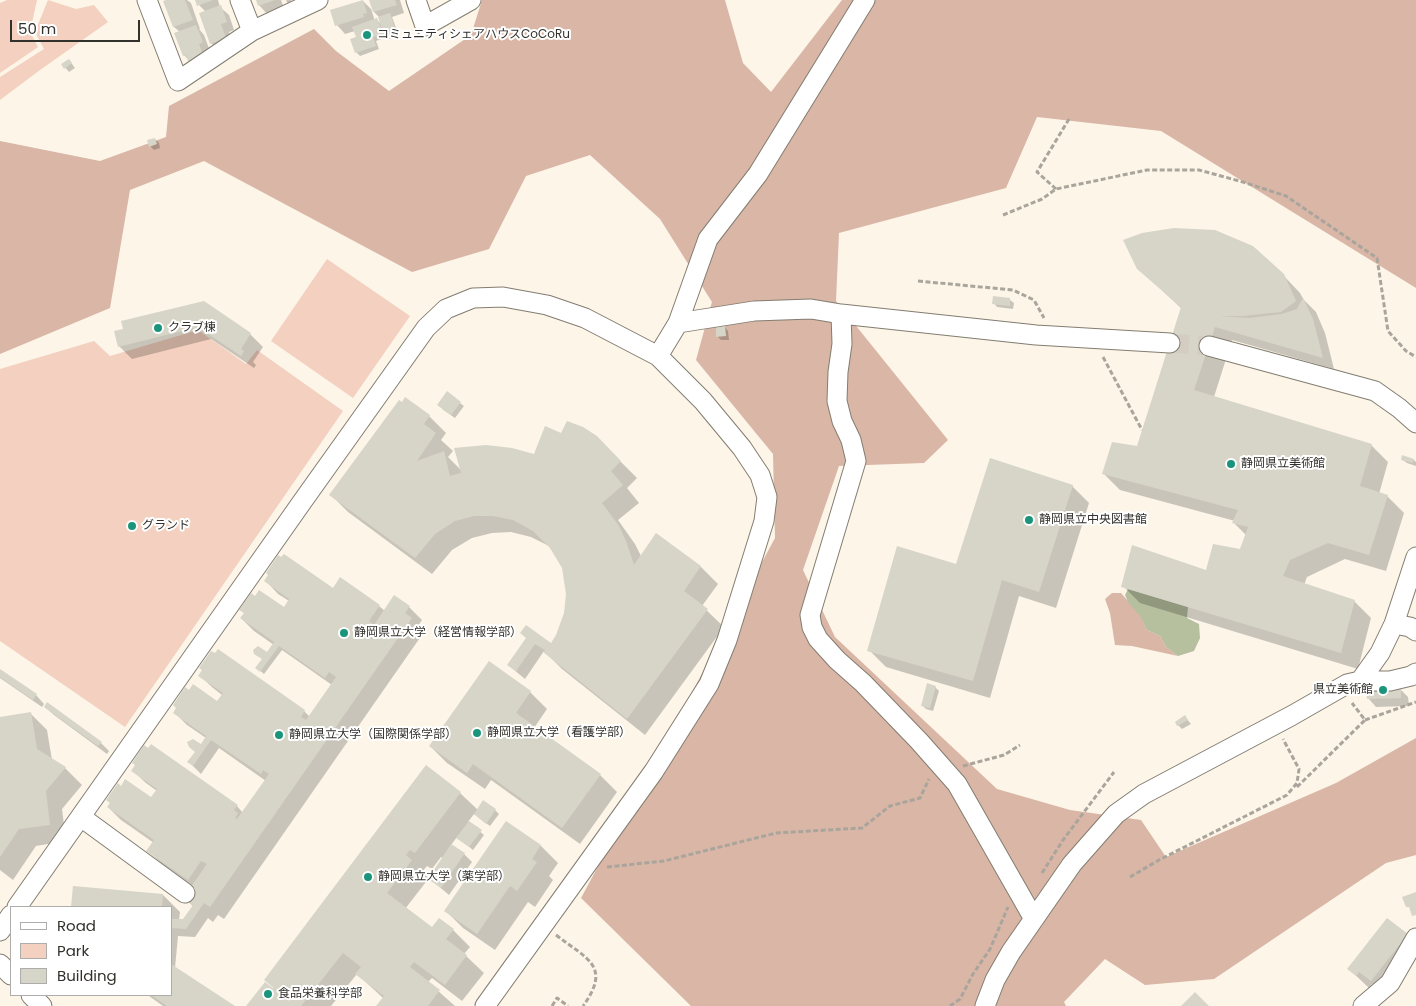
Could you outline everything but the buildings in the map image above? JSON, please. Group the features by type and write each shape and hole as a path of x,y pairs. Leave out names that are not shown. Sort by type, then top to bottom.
{"street":[{"path":"147,0 178,80 252,31 318,0"},
{"path":"240,0 252,31"},
{"path":"416,0 425,26 471,0"},
{"path":"658,356 678,323 708,239 758,174 865,0"},
{"path":"18,906 426,328 446,309 473,298 503,297 547,305 585,318 658,356 703,401 742,448 760,475 766,497 764,521 727,640 709,684 654,771 486,1006"},
{"path":"678,323 754,311 811,309 841,314 1046,335 1170,343"},
{"path":"841,314 842,344 837,400 856,461 810,615 812,627 818,639 837,660 864,683 956,784 1034,919"},
{"path":"1209,346 1342,380 1375,391 1399,408 1416,424"},
{"path":"984,1006 995,980 1011,952 1072,864 1116,814 1144,794 1354,682 1380,653 1394,624 1416,557"},
{"path":"1394,624 1410,627 1416,631"},
{"path":"1354,682 1390,681 1411,676 1416,672"},
{"path":"81,817 185,893"},
{"path":"0,931 10,917"},
{"path":"1363,1006 1390,983 1416,938"},
{"path":"0,964 10,974"},
{"path":"32,996 42,1006"}],"path":[{"path":"1056,189 1037,172 1069,119"},
{"path":"1003,215 1042,199 1056,189 1147,170 1199,170 1286,196 1377,258 1388,330 1406,351 1416,357"},
{"path":"918,281 1013,290 1034,300 1046,321 1046,335"},
{"path":"1094,338 1142,430"},
{"path":"1130,877 1158,860 1287,795 1365,720 1416,702"},
{"path":"1352,703 1365,720"},
{"path":"1276,724 1299,769 1298,783 1287,795"},
{"path":"583,870 664,861 776,834 862,828 890,806 920,798 929,779 945,771 1004,755 1020,745"},
{"path":"950,1006 960,999 973,974 990,949 1017,889 1032,889 1063,840 1114,772"},
{"path":"543,925 593,964 597,977 593,992 583,1006"},
{"path":"552,1006 557,998 568,1006"}],"green space":[{"path":"7,0 37,0 30,32 38,47 0,73 0,3"},
{"path":"48,0 76,9 94,5 108,22 0,100 0,77 44,49 35,32"},
{"path":"327,259 410,316 353,398 271,341"},
{"name":"グランド","path":"198,330 246,364 257,350 343,411 125,727 0,641 0,369 94,341 110,356"}],"shaded area":[{"path":"482,0 725,0 743,63 771,92 842,0 1416,0 1416,288 1161,131 1037,117 1006,188 839,233 836,301 948,440 924,463 839,466 803,570 835,637 997,789 1070,810 1141,820 1166,857 1336,783 1416,738 1416,855 1386,863 1214,979 1145,985 1105,959 1064,1002 1066,1006 691,1006 581,898 775,538 773,454 696,360 712,302 660,219 590,155 526,176 489,249 412,272 204,161 130,190 110,308 0,354 0,141 100,161 166,137 169,106 314,29 336,51 389,91 471,35"},
{"path":"1128,589 1188,607 1187,618 1199,624 1200,638 1194,651 1178,656 1166,647 1160,636 1147,630 1140,616 1128,602 1125,595"},
{"path":"1112,593 1121,593 1140,615 1147,630 1160,636 1166,647 1178,656 1132,646 1115,645 1110,613 1105,599"}],"tunnel":[{"path":"1170,343 1209,346"}],"place":[{"name":"コミュニティシェアハウスCoCoRu","path":"367,35"},
{"name":"クラブ棟","path":"158,328"},
{"name":"静岡県立美術館","path":"1231,464"},
{"name":"静岡県立中央図書館","path":"1029,520"},
{"name":"グランド","path":"132,526"},
{"name":"静岡県立大学（経営情報学部）","path":"344,633"},
{"name":"県立美術館","path":"1383,690"},
{"name":"静岡県立大学（看護学部）","path":"477,733"},
{"name":"静岡県立大学（国際関係学部）","path":"279,735"},
{"name":"静岡県立大学（薬学部）","path":"368,877"},
{"name":"食品栄養科学部","path":"268,994"}]}
